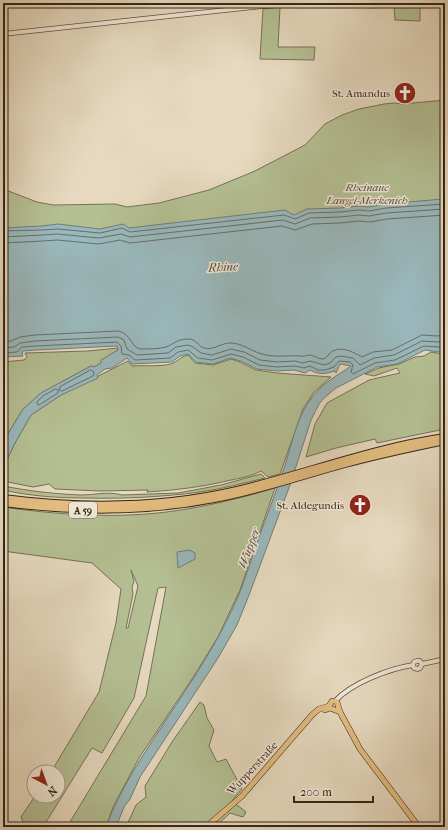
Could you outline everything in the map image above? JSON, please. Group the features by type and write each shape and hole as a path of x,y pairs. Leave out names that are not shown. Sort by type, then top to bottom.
{"highway":[{"name":"A 59","path":"315,471 407,443 445,437"},
{"name":"A 59","path":"3,503 83,510 128,510 187,504 396,451 445,441"},
{"name":"A 59","path":"3,498 42,503 118,505 174,501 252,488"},
{"path":"3,494 65,504"}],"main road":[{"path":"334,705 340,712 360,749 419,827"},
{"name":"Wupperstraße","path":"206,827 242,796 319,709 334,705"}],"street":[{"path":"3,34 291,3"},
{"name":"Wupperstraße","path":"334,705 340,697 353,687 369,679 398,668 413,665 414,668 418,669 422,664 445,659"}],"green space":[{"path":"369,3 420,3 420,21 395,20 394,6 369,8"},
{"path":"280,7 278,47 315,47 314,60 260,59 263,9"},
{"name":"Rheinaue Langel-Merkenich","path":"445,100 445,267 3,292 3,189 37,202 53,205 115,204 127,207 159,203 209,190 255,171 305,145 325,124 342,115 359,109 384,104"},
{"path":"118,348 118,350 102,360 101,363 94,367 91,366 41,393 23,409 3,442 3,362 24,360 27,357 25,353 88,351"},
{"path":"431,352 444,354 441,360 445,359 445,429 377,443 375,439 306,457 315,424 327,403 369,380 400,373 397,368 374,376 365,374 379,368 399,364 415,357 424,356"},
{"path":"188,355 195,363 213,365 231,359 256,370 331,377 314,392 303,409 280,474 268,477 261,471 246,477 210,485 147,492 148,490 100,491 55,489 49,484 33,487 3,481 3,468 31,415 61,395 128,361 132,366 171,364"},
{"path":"261,474 265,478 233,486 186,494 157,496 64,498 3,490 3,486 42,492 81,495 107,493 122,495 178,493 221,485"},
{"path":"275,488 240,590 218,637 194,676 139,758 113,807 106,827 67,827 146,696 166,587 158,588 134,698 102,753 92,748 66,790 66,764 56,764 99,692 116,623 121,589 92,563 3,551 3,507 67,514 132,515 174,511 225,501","holes":["131,570 138,586 128,628 126,628 134,582"]},
{"path":"200,702 204,705 207,718 214,730 209,746 217,762 226,759 242,789 232,801 246,812 243,817 230,813 215,827 126,827 136,805 146,797 145,786 172,742"},
{"path":"30,804 57,804 43,827 25,827 21,817"}],"water":[{"name":"Rhine","path":"445,200 445,349 439,352 425,350 397,364 377,367 336,388 319,404 311,420 290,485 237,625 218,658 140,777 130,799 124,807 116,827 106,827 128,780 206,659 224,627 245,578 282,474 294,433 302,414 313,396 321,387 351,366 340,364 336,373 335,371 319,373 310,370 305,373 294,370 277,371 257,369 241,361 230,358 213,364 196,362 188,354 180,356 172,362 132,364 127,358 112,368 105,369 97,375 98,378 61,395 31,415 3,468 3,442 23,409 41,393 91,366 94,367 101,363 101,360 118,350 117,346 36,350 23,351 23,356 3,357 3,228 58,224 100,229 123,224 129,228 285,210 294,215 307,209 359,206 369,207 385,204"},
{"path":"190,550 195,553 195,559 178,568 177,552"}],"place":[{"name":"St. Amandus","path":"405,93"},
{"name":"St. Aldegundis","path":"360,505"}],"water label":[{"name":"Wupper","path":"249,548"}]}
